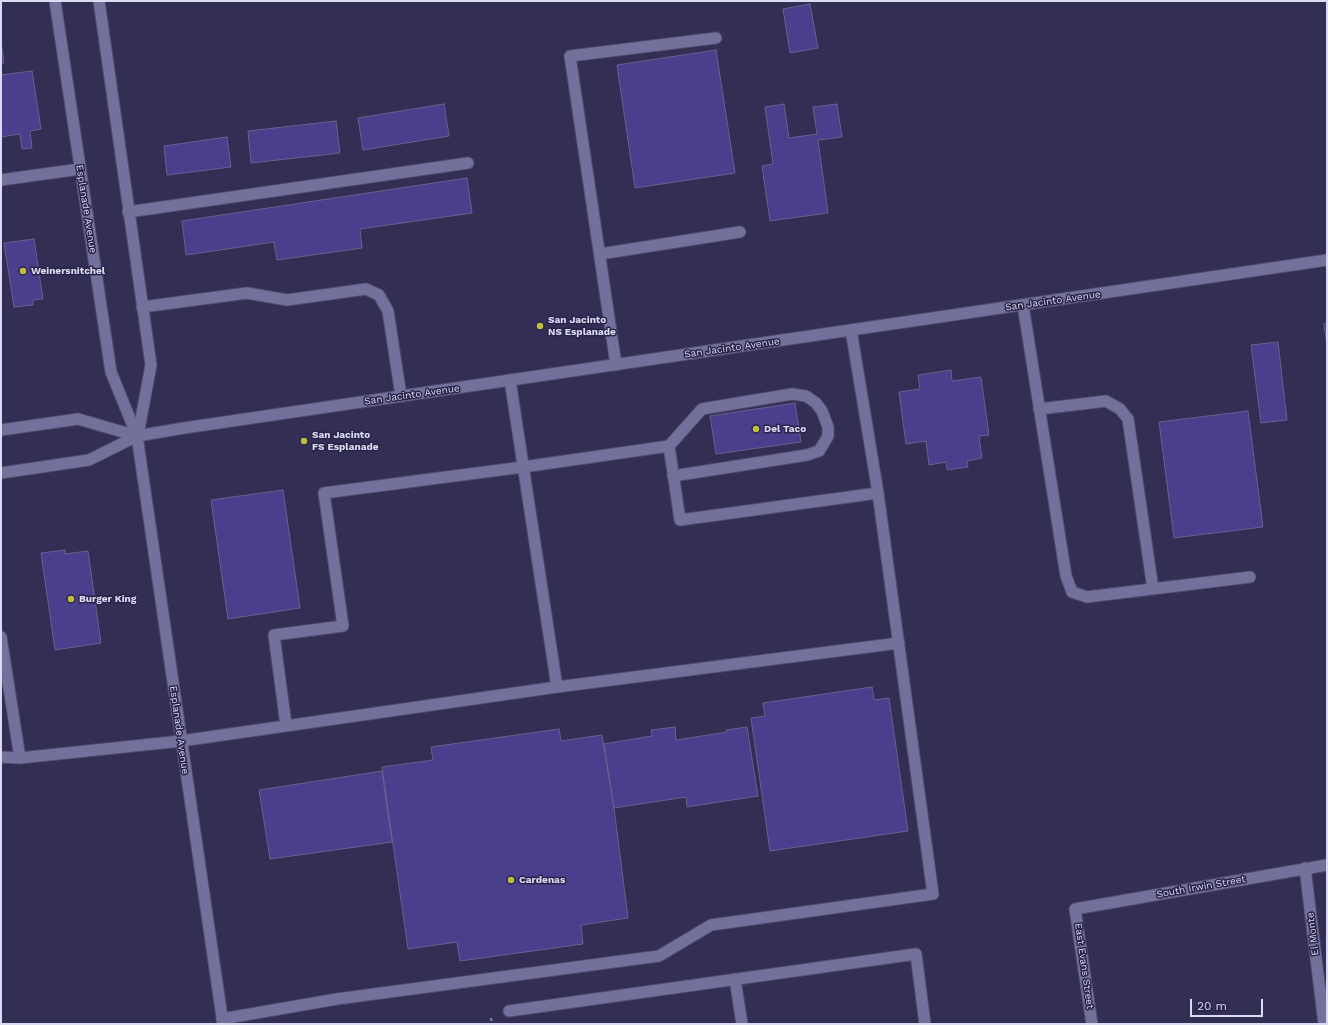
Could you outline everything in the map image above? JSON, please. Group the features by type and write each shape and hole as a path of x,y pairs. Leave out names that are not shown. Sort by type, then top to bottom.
{"main road":[{"name":"Esplanade Avenue","path":"55,1 111,372 137,436 222,1021"},
{"name":"Esplanade Avenue","path":"99,1 151,365 137,436"},
{"path":"616,365 570,56 716,38"},
{"path":"128,212 468,163"},
{"path":"1,180 80,169"},
{"path":"600,254 740,232"},
{"name":"San Jacinto Avenue","path":"1,472 89,460 137,436 1327,260"},
{"path":"142,307 247,293 288,300 366,289 379,295 388,311 401,396"},
{"path":"1023,305 1066,576 1072,592 1087,597 1250,577"},
{"path":"222,1021 337,999 659,956 712,925 933,894 878,493 851,330"},
{"path":"510,380 557,687"},
{"path":"286,725 274,634 343,626 324,493 524,467 669,446 702,409 792,394 806,396 816,403 822,411 828,427 828,436 818,451 807,455 673,476"},
{"path":"1039,409 1106,401 1120,409 1128,419 1153,589"},
{"name":"San Jacinto Avenue","path":"1,430 78,420 137,436"},
{"path":"669,446 680,520 878,493"},
{"path":"1,637 20,758"},
{"path":"1,757 20,758 181,741 557,687 899,643"},
{"name":"South Irwin Street","path":"1075,909 1327,865"},
{"name":"El Monte","path":"1305,868 1324,1024"},
{"name":"East Evans Street","path":"1075,909 1092,1024"},
{"path":"509,1011 916,954 925,1024"},
{"path":"736,979 742,1024"}],"building":[{"path":"810,4 818,48 790,53 783,9"},
{"path":"1,41 4,63 1,63"},
{"path":"716,50 735,173 635,188 617,65"},
{"path":"32,71 41,129 30,131 32,148 22,149 20,134 1,137 1,75"},
{"path":"444,104 449,136 363,150 358,118"},
{"path":"784,104 789,138 817,134 813,107 837,104 842,137 818,140 828,213 770,221 762,166 773,164 765,107"},
{"path":"336,121 340,153 251,163 248,131"},
{"path":"227,137 231,167 167,175 164,146"},
{"path":"467,178 472,213 360,229 362,248 277,260 274,242 186,255 182,221"},
{"name":"Weinersnitchel","path":"34,239 43,299 33,300 33,305 14,307 4,243"},
{"path":"1327,323 1327,345 1324,324"},
{"path":"1278,342 1287,420 1261,423 1251,345"},
{"path":"951,370 952,381 981,377 989,435 979,436 982,458 967,461 968,467 947,470 946,462 929,465 926,441 906,444 899,392 920,389 918,375"},
{"name":"Del Taco","path":"795,403 801,442 716,454 710,416"},
{"path":"1248,411 1263,527 1174,538 1159,422"},
{"path":"283,490 300,608 228,619 211,500"},
{"name":"Burger King","path":"65,550 65,554 88,551 101,643 55,650 41,553"},
{"path":"872,687 874,700 889,698 908,831 770,851 751,718 765,716 763,703"},
{"path":"675,727 676,740 727,732 726,730 747,727 758,796 687,807 686,797 614,808 604,744 652,736 651,730"},
{"name":"Cardenas","path":"559,729 561,741 602,735 614,808 628,918 581,925 583,944 460,961 457,942 408,949 382,767 433,760 431,747"},
{"path":"382,771 392,842 270,859 259,790"}],"place":[{"name":"Weinersnitchel","path":"23,271"},
{"name":"San Jacinto NS Esplanade","path":"540,326"},
{"name":"Del Taco","path":"756,429"},
{"name":"San Jacinto FS Esplanade","path":"304,441"},
{"name":"Burger King","path":"71,599"},
{"name":"Cardenas","path":"511,880"}]}
